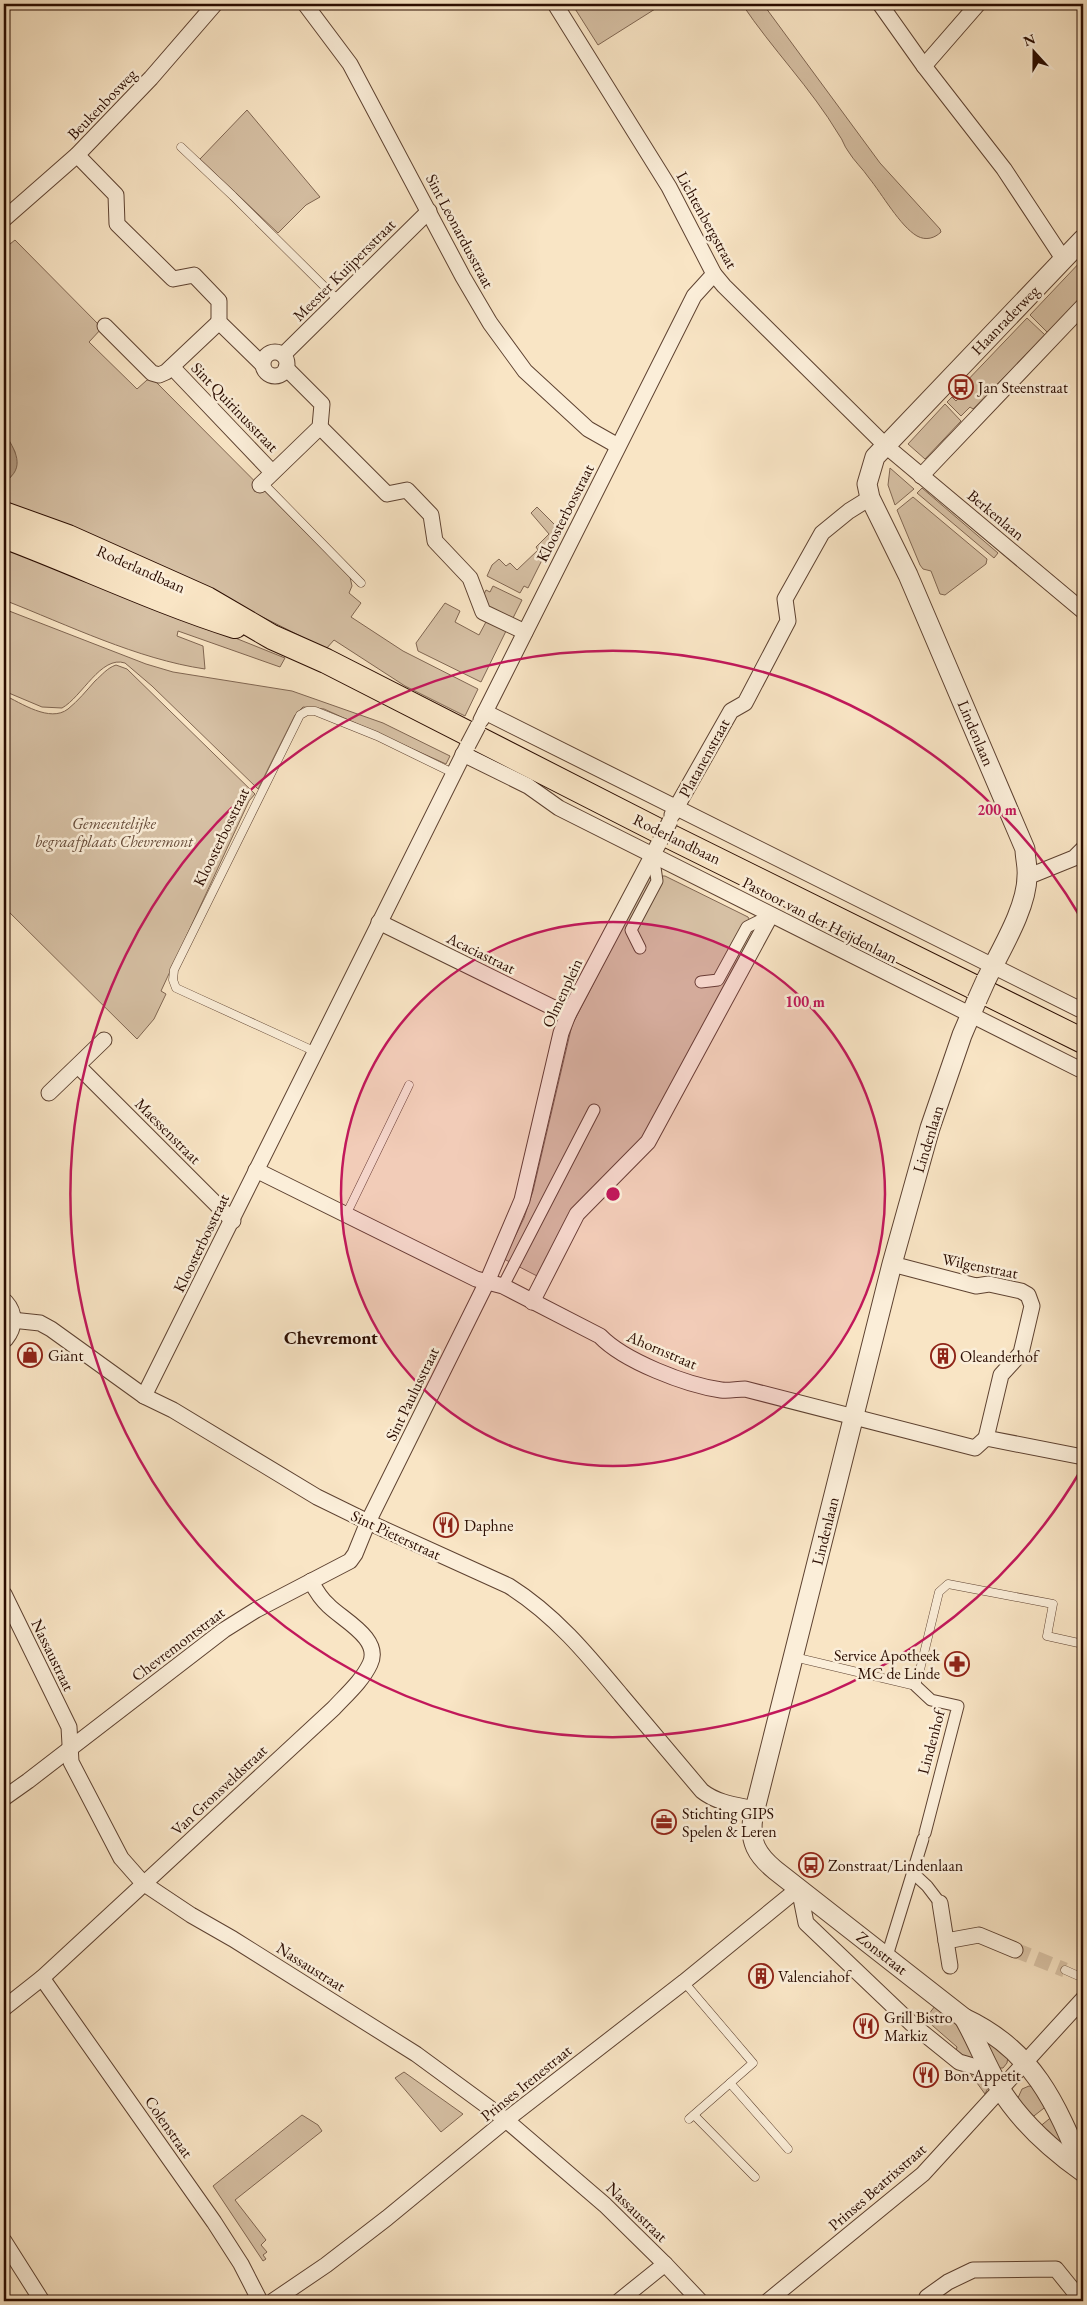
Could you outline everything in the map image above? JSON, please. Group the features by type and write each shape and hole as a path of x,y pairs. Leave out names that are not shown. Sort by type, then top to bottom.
{"main road":[{"name":"Roderlandbaan","path":"4,514 68,538 207,599 272,637 326,661 648,825 1083,1041"},
{"name":"Roderlandbaan","path":"4,536 61,557 198,614 272,637"}],"street":[{"name":"Beukenbosweg","path":"4,219 77,155 151,78 215,4"},
{"name":"Sint Leonardusstraat","path":"305,4 350,64 463,277 490,323 525,371 588,429 618,446"},
{"name":"Lichtenbergstraat","path":"555,4 659,170 714,274 737,300 886,446"},
{"path":"880,4 924,66 1004,169 1064,260"},
{"path":"924,66 978,4"},
{"path":"77,155 116,195 117,224 173,279 194,274 219,301 219,322 262,364 265,372 275,377 280,375 285,362"},
{"name":"Meester Kuijpersstraat","path":"285,362 339,300 429,211"},
{"name":"Haanraderweg","path":"886,446 1083,239"},
{"name":"Kloosterbosstraat","path":"144,1396 453,772 478,726 694,296 714,274"},
{"path":"920,476 1083,306"},
{"name":"Sint Quirinusstraat","path":"105,326 156,375 163,374 172,367 219,322"},
{"path":"262,364 266,355 271,352 285,362 322,404 320,427 387,494 407,490 431,515 435,541 470,578 483,612 525,632"},
{"name":"Sint Quirinusstraat","path":"172,367 265,480 320,427"},
{"path":"870,498 867,484 870,470 875,457 886,446"},
{"name":"Berkenlaan","path":"886,446 1083,612"},
{"name":"Platanenstraat","path":"657,848 673,814 731,711 744,704 788,621 785,599 822,533 849,511 870,498"},
{"name":"Lindenlaan","path":"755,1809 892,1264 930,1128 974,1008 1018,913 1027,877 1024,849 1015,827 911,582 870,498"},
{"path":"485,712 673,814 990,973 1083,1011"},
{"name":"Pastoor van der Heijdenlaan","path":"466,749 528,786 559,808 657,848 771,915 974,1008 1083,1071"},
{"path":"640,948 632,930 657,881 657,848"},
{"name":"Olmenplein","path":"487,1282 522,1200 561,1033 568,1015 657,848"},
{"path":"1027,877 1074,858 1083,849"},
{"path":"701,982 718,980 747,927 771,915"},
{"path":"532,1302 577,1214 648,1142 771,915"},
{"name":"Acaciastraat","path":"380,922 568,1015"},
{"path":"49,1093 104,1040"},
{"name":"Maessenstraat","path":"78,1066 232,1221"},
{"path":"503,1286 594,1110"},
{"name":"Ahornstraat","path":"256,1170 476,1279 503,1286 600,1336 610,1347 667,1375 722,1390 745,1389 974,1448 986,1438"},
{"name":"Wilgenstraat","path":"892,1264 976,1286 989,1284 1021,1291 1031,1301 1031,1313 1021,1353 1001,1375 986,1438"},
{"name":"Sint Paulusstraat","path":"368,1522 487,1282"},
{"path":"4,1338 9,1331 8,1311"},
{"name":"Sint Pieterstraat","path":"8,1311 51,1329 144,1396 172,1410 317,1497 509,1586 530,1599 560,1625 582,1648 702,1791 710,1797 721,1801 755,1809"},
{"path":"986,1438 1083,1457"},
{"name":"Chevremontstraat","path":"4,1798 231,1625 350,1561 355,1554 368,1522"},
{"name":"Van Gronsveldstraat","path":"4,2008 42,1978 334,1708 362,1678 371,1662 373,1652 367,1639 320,1597 311,1581"},
{"name":"Nassaustraat","path":"4,1594 69,1727 71,1762 121,1858 144,1883 190,1915 234,1938 416,2054 506,2120 604,2205 700,2301"},
{"name":"Lindenhof","path":"887,1956 924,1836 958,1706 931,1700 916,1686"},
{"name":"Zonstraat","path":"755,1809 751,1833 758,1853 799,1888 964,2018 986,2028 1026,2064 1043,2084 1079,2149 1083,2170"},
{"path":"913,1873 927,1886 940,1903 950,1966"},
{"name":"Zonstraat","path":"799,1888 806,1923 820,1937 912,2024 959,2062 990,2071"},
{"name":"Prinses Irenestraat","path":"273,2301 326,2265 379,2224 506,2120 684,1982 799,1888"},
{"path":"946,1941 979,1935 1015,1950"},
{"name":"Colenstraat","path":"42,1978 214,2222 241,2264 260,2301"},
{"path":"1000,2089 1026,2064 1083,1999"},
{"name":"Zonstraat","path":"964,2018 1000,2089 1032,2128 1068,2161 1083,2170"},
{"name":"Prinses Beatrixstraat","path":"768,2301 923,2174 1000,2089"},
{"path":"4,2240 42,2301"},
{"path":"619,2301 665,2264"},
{"path":"927,2301 927,2297 948,2282 973,2270 1056,2269 1074,2290 1078,2301"}],"lane":[{"path":"181,147 234,196 339,300"},
{"path":"265,480 361,583"},
{"name":"Kloosterbosstraat","path":"316,1052 176,988 173,980 174,970 300,716 307,711 315,711 377,736 453,772"},
{"path":"346,1215 409,1085"},
{"path":"916,1686 939,1592 948,1584 1053,1604 1046,1636 1083,1644"},
{"name":"Lindenhof","path":"794,1657 916,1686"},
{"path":"1065,1970 1083,1978"},
{"path":"684,1982 753,2063 691,2117 756,2177"},
{"path":"730,2083 788,2149"}],"green space":[{"path":"572,4 663,4 598,45"},
{"path":"742,4 763,4 880,163 940,229 941,232 939,234 930,238 920,238 904,225 850,155 816,101"},
{"path":"247,110 320,197 306,205 278,233 200,159"},
{"path":"4,239 10,244 15,240 102,328 89,342 137,389 147,380 154,380 350,577 352,586 349,593 361,603 351,617 403,651 478,689 465,716 405,686 334,640 326,649 215,593 4,504 4,482 11,477 15,452 4,432"},
{"path":"1083,259 1083,297 1048,333 1030,315"},
{"path":"1027,318 1045,335 973,409 970,407 961,416 947,402 952,397 956,401 966,390 962,386"},
{"path":"945,404 961,421 925,459 908,444"},
{"path":"890,468 914,489 895,505 888,485"},
{"path":"922,488 998,553 994,558 917,493"},
{"path":"913,497 987,559 986,564 945,595 940,594 931,571 923,569 920,565 897,510"},
{"path":"537,507 558,528 528,588 524,586 520,593 487,576 492,565 499,559 506,566 510,563 517,570 538,550 536,547 549,534 531,513"},
{"path":"4,545 285,658 280,667 178,631 177,636 203,646 205,669 154,658 78,630 4,600"},
{"path":"493,586 522,600 512,620 488,609 483,596 486,590 490,592"},
{"path":"445,603 460,611 455,622 479,635 487,620 507,629 481,682 418,651 416,643"},
{"path":"4,609 146,664 173,672 292,691 383,723 450,756 446,764 324,709 303,707 295,715 258,789 152,686 125,663 116,662 108,665 62,708 42,707 4,691"},
{"name":"Gemeentelijke begraafplaats Chevremont","path":"116,665 127,669 255,794 249,801 161,991 166,994 154,1019 137,1039 4,907 4,695 27,707 44,713 61,713 75,703 105,672"},
{"path":"649,876 665,876 748,917 756,932 648,1133 539,1277 504,1259 524,1218 533,1191 572,1025"},
{"path":"935,2006 959,2024 980,2060 960,2058 956,2051 957,2047 925,2019"},
{"path":"979,2033 1008,2056 1007,2063 1003,2068 997,2068"},
{"path":"404,2072 463,2114 441,2132 395,2078"},
{"path":"969,2072 982,2075 989,2086 985,2094"},
{"path":"1029,2086 1034,2087 1048,2105 1030,2119 1017,2100 1022,2089"},
{"path":"302,2115 318,2125 322,2131 235,2200 266,2240 261,2245 267,2252 263,2255 266,2259 263,2261 213,2186"},
{"path":"1054,2115 1068,2153 1038,2128"}],"shaded area":[{"path":"4,432 15,452 17,465 11,477 4,482"}],"tunnel":[{"path":"1015,1950 1065,1970"}],"place":[{"name":"Jan Steenstraat","path":"961,387"},
{"name":"Giant","path":"30,1355"},
{"name":"Oleanderhof","path":"943,1356"},
{"name":"Daphne","path":"446,1525"},
{"name":"Service Apotheek MC de Linde","path":"957,1664"},
{"name":"Stichting GIPS Spelen & Leren","path":"664,1822"},
{"name":"Zonstraat/Lindenlaan","path":"811,1865"},
{"name":"Valenciahof","path":"761,1976"},
{"name":"Grill Bistro Markiz","path":"866,2026"},
{"name":"Bon Appetit","path":"926,2075"}],"district":[{"name":"Chevremont","path":"331,1337"}]}
